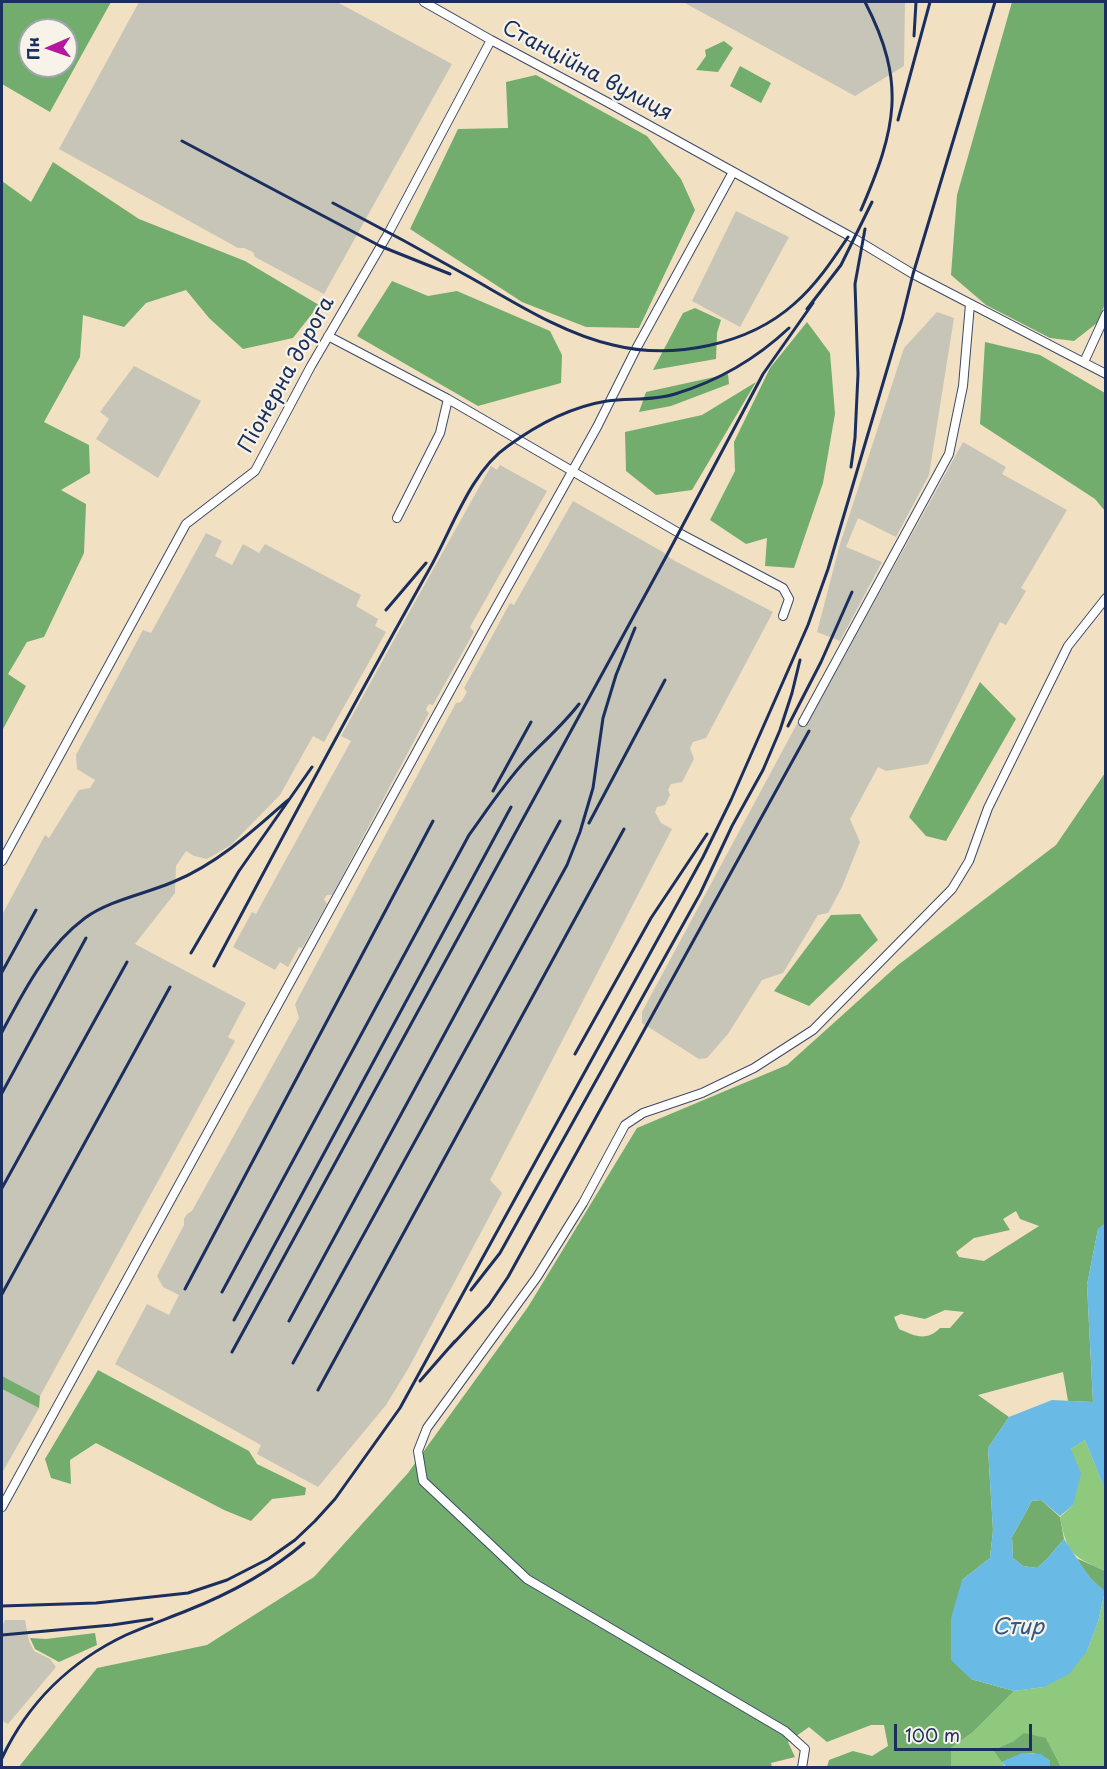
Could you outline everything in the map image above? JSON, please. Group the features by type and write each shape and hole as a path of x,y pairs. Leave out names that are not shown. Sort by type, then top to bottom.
{"street":[{"name":"Станційна вулиця","path":"424,2 855,239 913,274 1106,374"},
{"name":"Піонерна дорога","path":"2,861 186,524 255,471 328,336 389,232 491,40"},
{"path":"2,1507 573,471 733,172"},
{"path":"803,722 949,454 963,386 970,304"},
{"path":"1084,362 1106,314"},
{"path":"328,336 448,399 679,533 783,588 789,600 783,616"},
{"path":"397,518 440,433 448,399"},
{"path":"802,1767 805,1749 785,1731 527,1579 423,1481 418,1450 427,1428 537,1277 583,1203 625,1125 643,1113 702,1093 754,1068 813,1030 952,889 969,861 988,808 1068,646 1106,598"}],"shaded area":[{"path":"139,2 337,2 452,64 324,294 255,257 253,252 238,248 59,149"},
{"path":"683,2 905,2 904,66 855,96"},
{"path":"736,211 789,237 740,327 692,301"},
{"path":"937,312 954,318 929,475 896,537 858,518 846,547 882,562 840,641 817,632 840,544 904,348"},
{"path":"134,366 201,401 158,478 96,439 109,419 100,412"},
{"path":"963,442 1006,467 1002,474 1067,510 1021,588 1026,591 1006,625 1000,622 928,764 886,771 878,767 850,819 860,842 842,887 828,913 818,915 783,973 762,980 728,1034 707,1058 699,1059 642,1023 642,1012 799,720 807,724"},
{"path":"500,465 547,491 470,627 474,632 433,705 429,704 427,707 426,710 429,713 332,895 327,895 324,899 327,904 302,948 299,947 288,967 280,962 275,970 233,947 252,912 256,914 351,741 341,736 411,609 491,466 497,470"},
{"path":"573,501 663,552 673,560 773,612 706,738 693,742 690,748 694,759 682,782 671,784 668,790 670,795 665,805 657,807 655,812 661,823 672,829 490,1180 502,1193 408,1369 386,1405 318,1487 257,1454 261,1445 115,1364 147,1304 169,1315 179,1295 163,1287 157,1276 184,1225 184,1219 192,1211 299,1018 295,1004 456,703 461,702 467,692 464,688 510,603 514,605"},
{"path":"206,533 222,541 215,556 232,565 243,544 259,553 265,544 361,595 356,606 378,619 375,626 386,632 324,742 313,736 280,795 231,845 207,859 194,856 186,851 176,866 175,893 135,944 246,1003 228,1037 235,1041 40,1396 2,1376 2,915 45,835 49,838 79,790 90,788 95,780 77,769 76,755 143,630 151,633"},
{"path":"2,1389 39,1408 2,1473"},
{"path":"5,1620 25,1620 29,1641 34,1651 50,1659 56,1667 8,1724 2,1721 2,1627"}],"green space":[{"path":"2,2 111,2 78,62 78,18 18,18 18,78 69,78 50,112 2,84"},
{"path":"1012,2 1105,2 1105,304 1097,323 1074,341 1050,338 986,305 951,275 957,195"},
{"path":"724,41 733,48 718,72 696,70 706,56 705,50"},
{"path":"740,66 771,83 761,103 730,86"},
{"path":"536,75 647,136 681,179 695,210 639,328 586,327 522,302 410,229 458,129 508,128 506,82"},
{"path":"53,162 139,219 245,261 319,305 293,338 243,349 209,318 186,290 146,303 124,327 83,315 80,357 44,422 89,445 90,473 61,490 86,504 84,553 44,637 27,642 8,674 26,686 2,731 2,181 31,202"},
{"path":"392,281 428,296 457,291 550,331 562,355 561,383 478,406 357,336"},
{"path":"695,308 721,320 717,333 716,359 653,370 683,313"},
{"path":"807,322 830,353 835,414 823,483 794,568 765,566 767,538 746,544 710,520 735,471 734,442 770,368"},
{"path":"985,342 1040,355 1105,393 1105,511 1095,499 980,424"},
{"path":"728,374 729,384 671,406 639,412 646,392"},
{"path":"756,382 692,490 656,495 626,471 625,432 702,415"},
{"path":"980,682 1016,719 946,841 926,836 909,817"},
{"path":"1105,773 1106,1223 1098,1229 1087,1285 1093,1402 1068,1401 1063,1372 978,1395 1009,1417 988,1448 993,1530 990,1558 962,1580 971,1679 1014,1691 973,1732 951,1748 951,1767 827,1767 829,1760 853,1751 872,1756 888,1746 884,1725 871,1725 827,1742 809,1727 788,1742 795,1757 771,1763 772,1767 18,1768 97,1668 207,1645 314,1577 408,1473 528,1307 637,1128 787,1065 898,965 1056,845","holes":["1016,1211 1020,1219 1039,1226 984,1261 959,1257 956,1252 974,1238 1010,1230 1003,1219","945,1310 964,1312 950,1328 940,1328 925,1336 899,1329 894,1317 901,1314 925,1319"]},
{"path":"860,914 878,940 809,1006 774,991 831,915"},
{"path":"98,1370 249,1451 257,1464 306,1488 305,1495 272,1499 251,1521 224,1510 96,1443 70,1460 71,1484 51,1478 45,1459"},
{"path":"2,1376 40,1396 39,1408 2,1389"},
{"path":"1085,1440 1105,1490 1105,1571 1073,1552 1065,1539 1060,1517 1073,1505 1071,1449"},
{"path":"1041,1500 1060,1517 1064,1539 1037,1568 1023,1566 1013,1558 1012,1537 1032,1501"},
{"path":"1076,1558 1105,1571 1105,1592 1090,1578"},
{"path":"1105,1591 1105,1767 1061,1767 1046,1738 1014,1741 993,1750 1005,1767 951,1767 951,1748 973,1732 1014,1691 1044,1687 1087,1651 1098,1622"},
{"path":"95,1633 97,1645 59,1662 35,1649 30,1638 46,1639"},
{"path":"1024,1733 1046,1738 1061,1767 1050,1767 1050,1761 1032,1753 1002,1762 1005,1767 993,1750 1014,1741"}],"water":[{"name":"Стир","path":"1105,1223 1105,1490 1085,1440 1071,1449 1081,1474 1073,1505 1060,1516 1041,1500 1032,1501 1012,1537 1013,1558 1023,1566 1037,1568 1064,1539 1090,1578 1105,1591 1098,1622 1087,1651 1069,1674 1044,1687 1014,1691 971,1679 951,1660 951,1618 962,1580 990,1558 993,1530 988,1448 1009,1417 1052,1400 1093,1402 1087,1285 1098,1229"},
{"path":"1022,1753 1041,1754 1050,1761 1050,1767 1006,1767 1002,1762"}],"railway":[{"path":"861,210 882,155 889,130 892,106 887,57 865,2"},
{"path":"914,36 916,2"},
{"path":"898,120 930,2"},
{"path":"2,1606 96,1603 188,1593 227,1580 268,1559 295,1540 315,1521 335,1499 400,1408 703,857 731,800 808,625 828,569 902,319 913,274 995,2"},
{"path":"182,141 380,246 450,274"},
{"path":"807,309 841,265 872,202"},
{"path":"333,203 559,326 613,345 660,351 709,346 755,330 775,318 802,297 848,237"},
{"path":"851,467 855,438 858,374 855,284 865,229"},
{"path":"232,1352 667,555 763,374 813,303"},
{"path":"214,966 430,568 463,502 483,470 519,438 567,412 607,401 667,396 691,389 736,368 763,350 789,328"},
{"path":"386,610 426,563"},
{"path":"788,726 821,662 852,592"},
{"path":"293,1363 567,865 593,788 603,718 616,675 635,628"},
{"path":"471,1290 500,1253 700,894 732,826 763,770 780,730 800,660"},
{"path":"589,823 665,680"},
{"path":"222,1292 469,835 517,770 579,704"},
{"path":"493,791 531,722"},
{"path":"450,1347 489,1305 508,1277 809,731"},
{"path":"191,953 239,871 312,767"},
{"path":"2,1032 47,956 85,918 105,906 173,882 205,866 234,846 288,800"},
{"path":"234,1320 511,807"},
{"path":"185,1289 433,821"},
{"path":"289,1321 560,821"},
{"path":"318,1390 624,829"},
{"path":"575,1054 651,918 707,834"},
{"path":"2,972 36,910"},
{"path":"2,1093 86,938"},
{"path":"2,1188 127,962"},
{"path":"2,1294 170,987"},
{"path":"420,1381 455,1341"},
{"path":"2,1758 38,1702 69,1671 87,1657 126,1635 233,1590 277,1564 304,1543"},
{"path":"2,1635 152,1619"}]}
